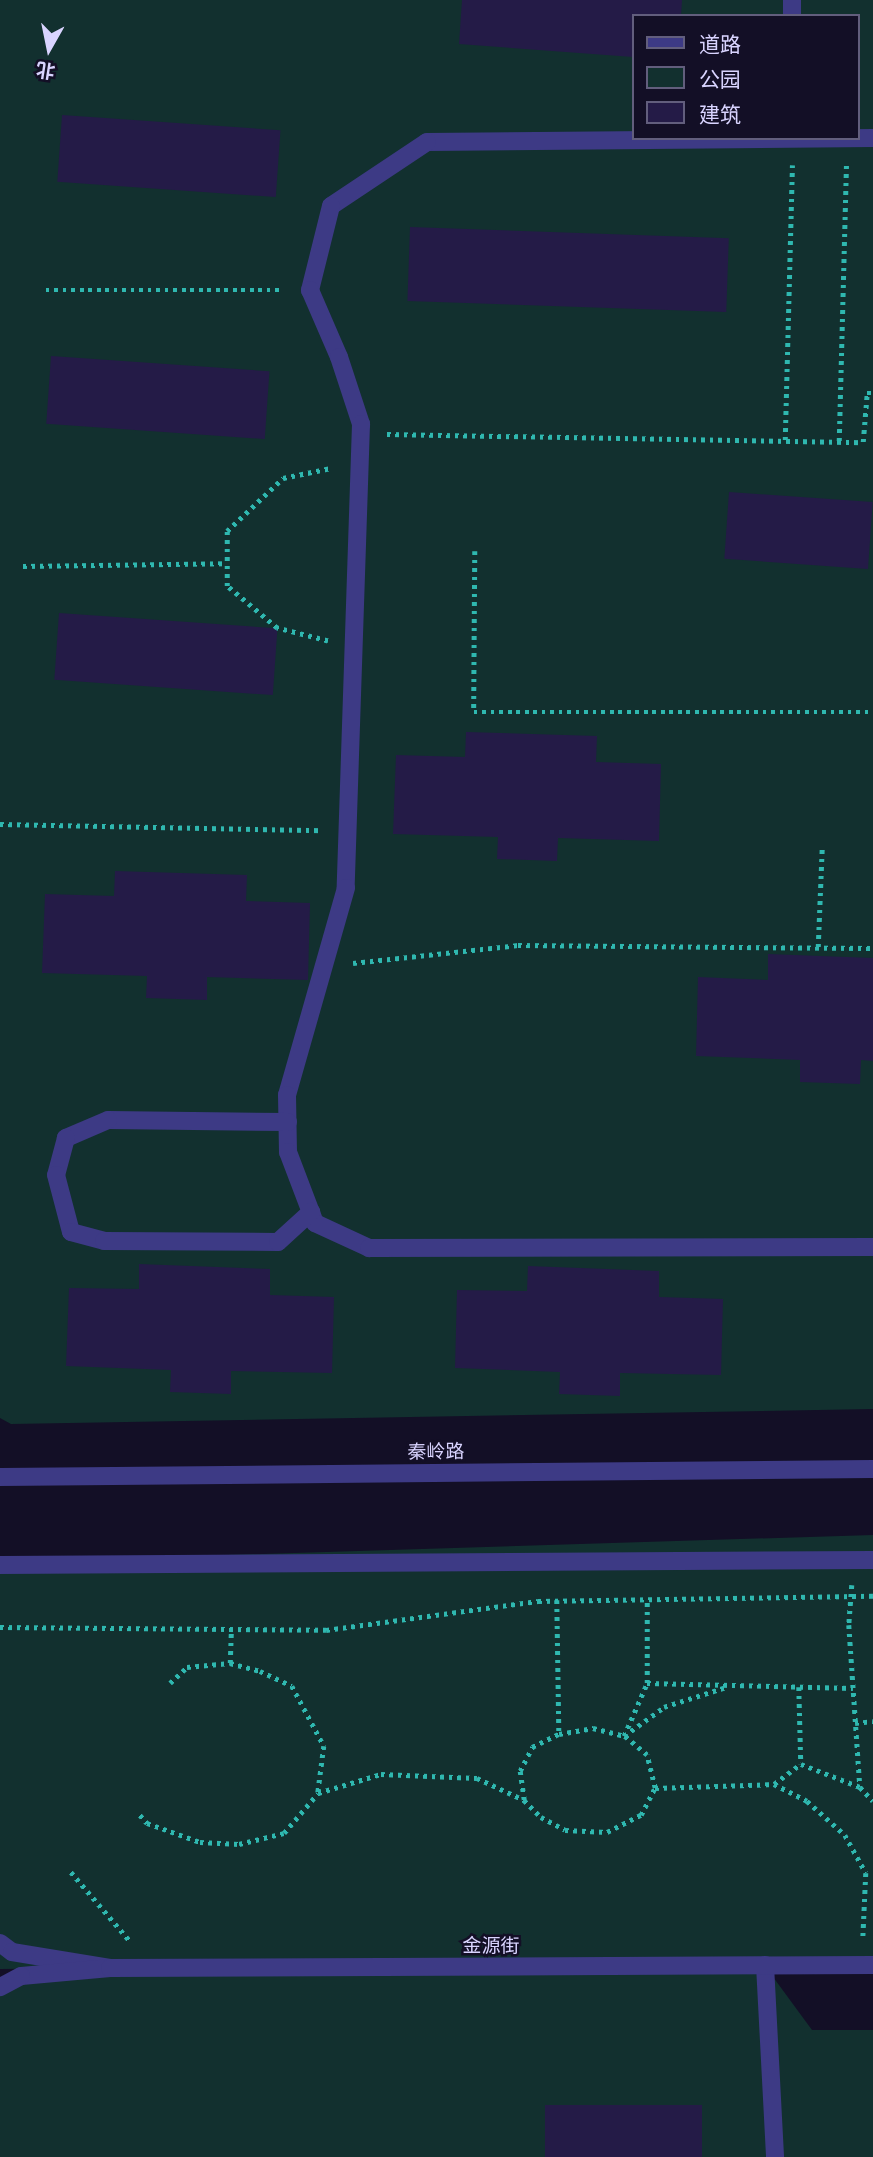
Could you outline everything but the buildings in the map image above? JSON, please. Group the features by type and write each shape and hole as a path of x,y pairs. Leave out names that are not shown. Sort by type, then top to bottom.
{"street":[{"path":"670,140 426,142 331,206 310,290 339,358 360,433 346,888 287,1095 288,1152 315,1223 369,1248 873,1247"},
{"path":"288,1122 108,1120 66,1138 56,1175 71,1231 104,1241 278,1242 311,1212"},
{"name":"秦岭路","path":"0,1477 873,1469"},
{"path":"0,1565 873,1560"},
{"path":"0,1943 12,1952 110,1968"},
{"path":"765,1965 775,2157"},
{"name":"金源街","path":"110,1968 868,1965"},
{"path":"0,1987 21,1976 110,1968"}],"path":[{"path":"785,440 792,140"},
{"path":"839,441 846,140"},
{"path":"46,290 310,290"},
{"path":"360,433 863,442 867,393 873,393"},
{"path":"354,647 277,628 227,586 227,531 283,478 359,462"},
{"path":"475,551 474,712 873,712"},
{"path":"23,566 227,563"},
{"path":"0,824 348,830"},
{"path":"818,947 822,848"},
{"path":"323,966 518,945 873,948"},
{"path":"854,1560 851,1596 853,1688 860,1787"},
{"path":"0,1627 326,1630 557,1600 873,1596"},
{"path":"624,1736 647,1684 647,1599"},
{"path":"557,1600 559,1734"},
{"path":"230,1663 231,1629"},
{"path":"170,1682 187,1667 230,1663 260,1671 292,1686 324,1746 318,1793"},
{"path":"647,1684 853,1688"},
{"path":"624,1736 664,1707 730,1685"},
{"path":"799,1686 801,1764"},
{"path":"856,1723 873,1721"},
{"path":"141,1815 146,1823 200,1842 239,1844 284,1833 318,1793 381,1774 477,1778 524,1800 541,1817 565,1830 607,1832 640,1815 655,1788 647,1755 624,1736 593,1728 559,1734 532,1747 520,1771 524,1800"},
{"path":"774,1784 801,1764"},
{"path":"801,1764 860,1787 873,1801"},
{"path":"655,1788 774,1784 807,1801 845,1835 866,1873 868,1965"},
{"path":"71,1872 154,1968"}],"green space":[{"path":"0,0 873,0 873,1409 11,1424 0,1418"},
{"path":"873,1535 873,1965 765,1966 812,2030 873,2030 873,2157 0,2157 0,1987 102,1968 0,1969 0,1562"}]}
